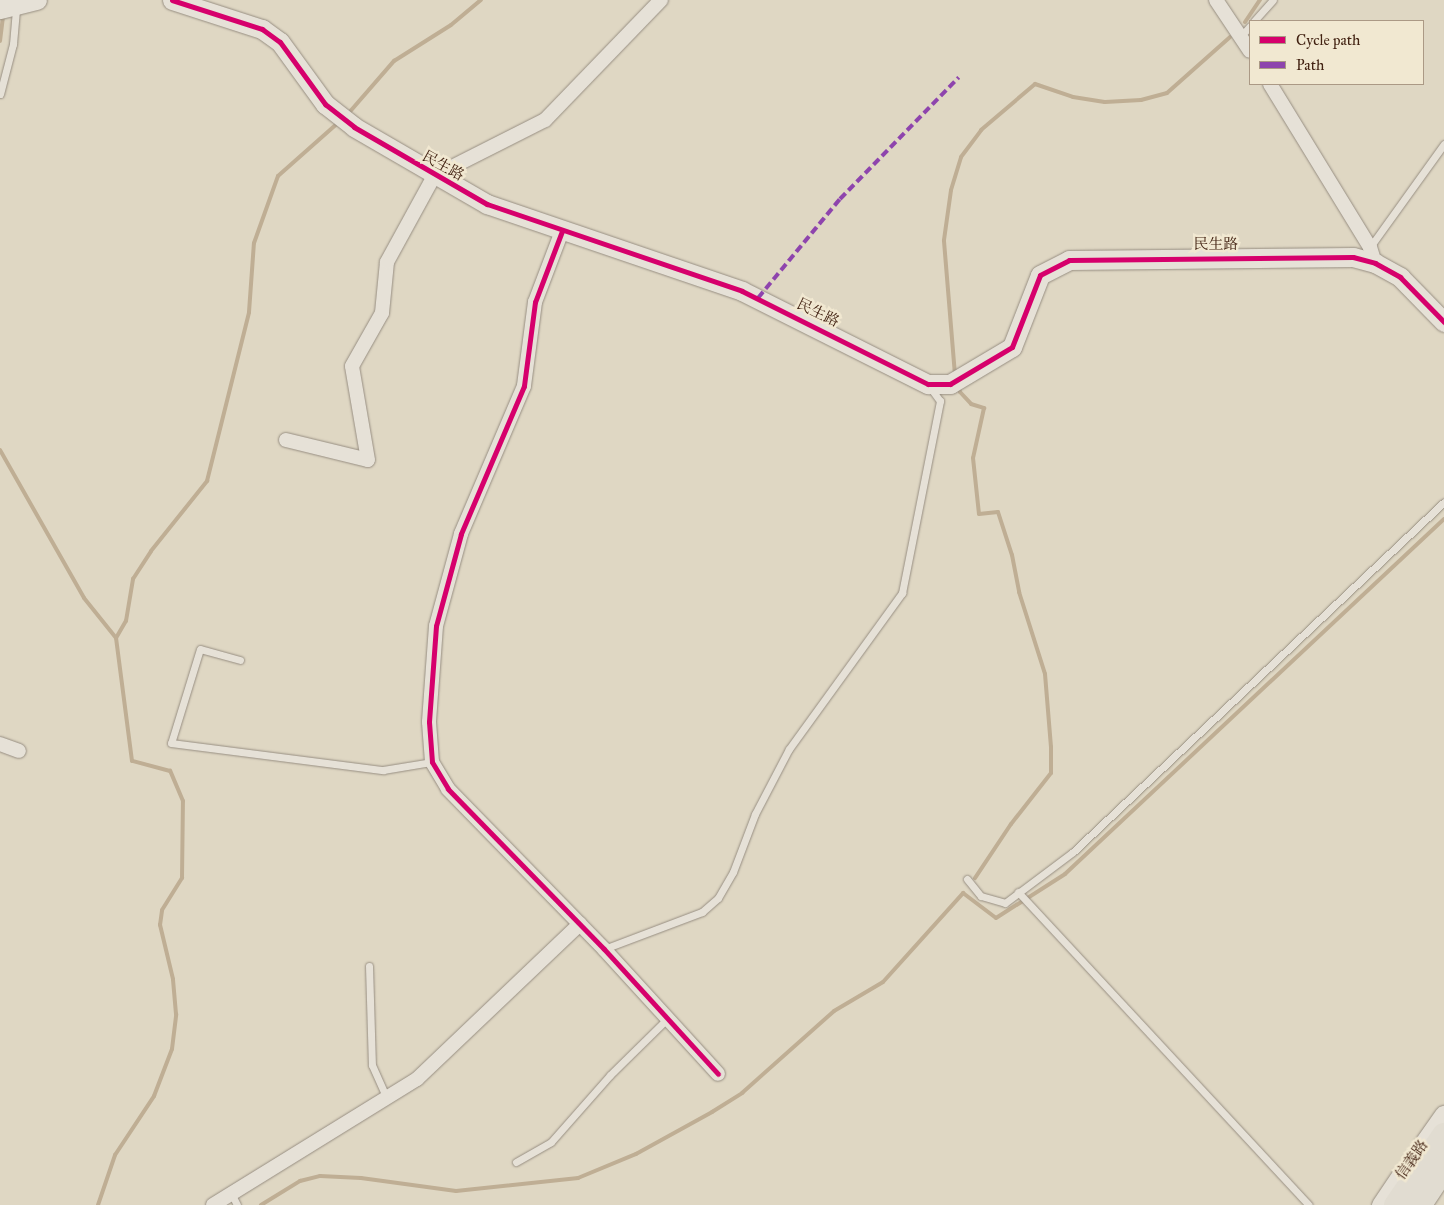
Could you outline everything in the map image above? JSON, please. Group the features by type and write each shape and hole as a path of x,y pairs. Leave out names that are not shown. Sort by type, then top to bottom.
{"highway":[{"path":"1396,1205 1444,1136"},
{"path":"1418,1205 1444,1166"}],"street":[{"path":"8,8 37,0"},
{"name":"民生路","path":"172,0 262,29 280,42 325,104 343,118 434,176 487,204 742,291 928,384 950,384 1012,347 1040,276 1069,260 1353,257 1373,255 1400,276 1444,322"},
{"path":"286,440 368,460 352,366 382,313 387,262 434,176 545,120 661,0"},
{"path":"1216,0 1246,31 1249,45"},
{"path":"1271,85 1373,255"},
{"path":"562,231 535,302 524,386 461,534 436,626 429,722 432,762 448,789 604,949 718,1074"},
{"path":"0,744 19,751"},
{"path":"212,1205 234,1199 417,1079 580,924"},
{"name":"信義路","path":"1381,1205 1444,1115"}],"lane":[{"path":"1255,20 1273,0"},
{"path":"0,94 13,44 8,8"},
{"path":"1373,255 1444,144"},
{"path":"604,949 702,912 718,898 733,872 755,814 789,749 902,593 940,401 928,384"},
{"path":"967,879 981,896 1005,904 1018,892 1073,852 1444,502"},
{"path":"240,660 200,649 171,743 383,770 432,762"},
{"path":"1018,892 1309,1205"},
{"path":"369,966 372,1065 387,1099"},
{"path":"516,1162 551,1142 610,1075 668,1018"}],"waterway":[{"path":"347,115 394,61 451,25 481,0"},
{"path":"1245,22 1260,0"},
{"path":"0,41 3,15"},
{"path":"955,375 944,240 951,190 961,157 981,130 1035,84 1073,97 1105,102 1141,100 1167,93 1230,37"},
{"path":"98,1205 115,1155 154,1096 172,1049 176,1014 173,979 160,925 162,910 182,878 183,801 170,771 132,761 116,638 126,621 133,579 151,551 207,481 249,312 254,243 278,176 340,121"},
{"path":"958,384 960,392 971,404 984,408 973,458 979,514 998,512 1012,555 1019,592 1045,674 1051,747 1051,773 1011,824 975,878"},
{"path":"0,450 84,598 116,638"},
{"path":"261,1205 300,1181 320,1176 361,1178 456,1191 578,1178 636,1154 712,1112 742,1093 834,1011 883,982 963,893 996,918 1065,874 1444,519"}],"marked path":[{"path":"758,298 840,199 959,77"}],"cycle path":[{"path":"172,0 262,29 280,42 325,104 354,127 487,204 742,291 928,384 950,384 1012,347 1040,275 1069,260 1353,257 1375,263 1400,277 1444,322"},
{"path":"562,231 535,302 524,386 461,534 436,626 429,722 432,762 448,789 604,949 718,1074"}]}
